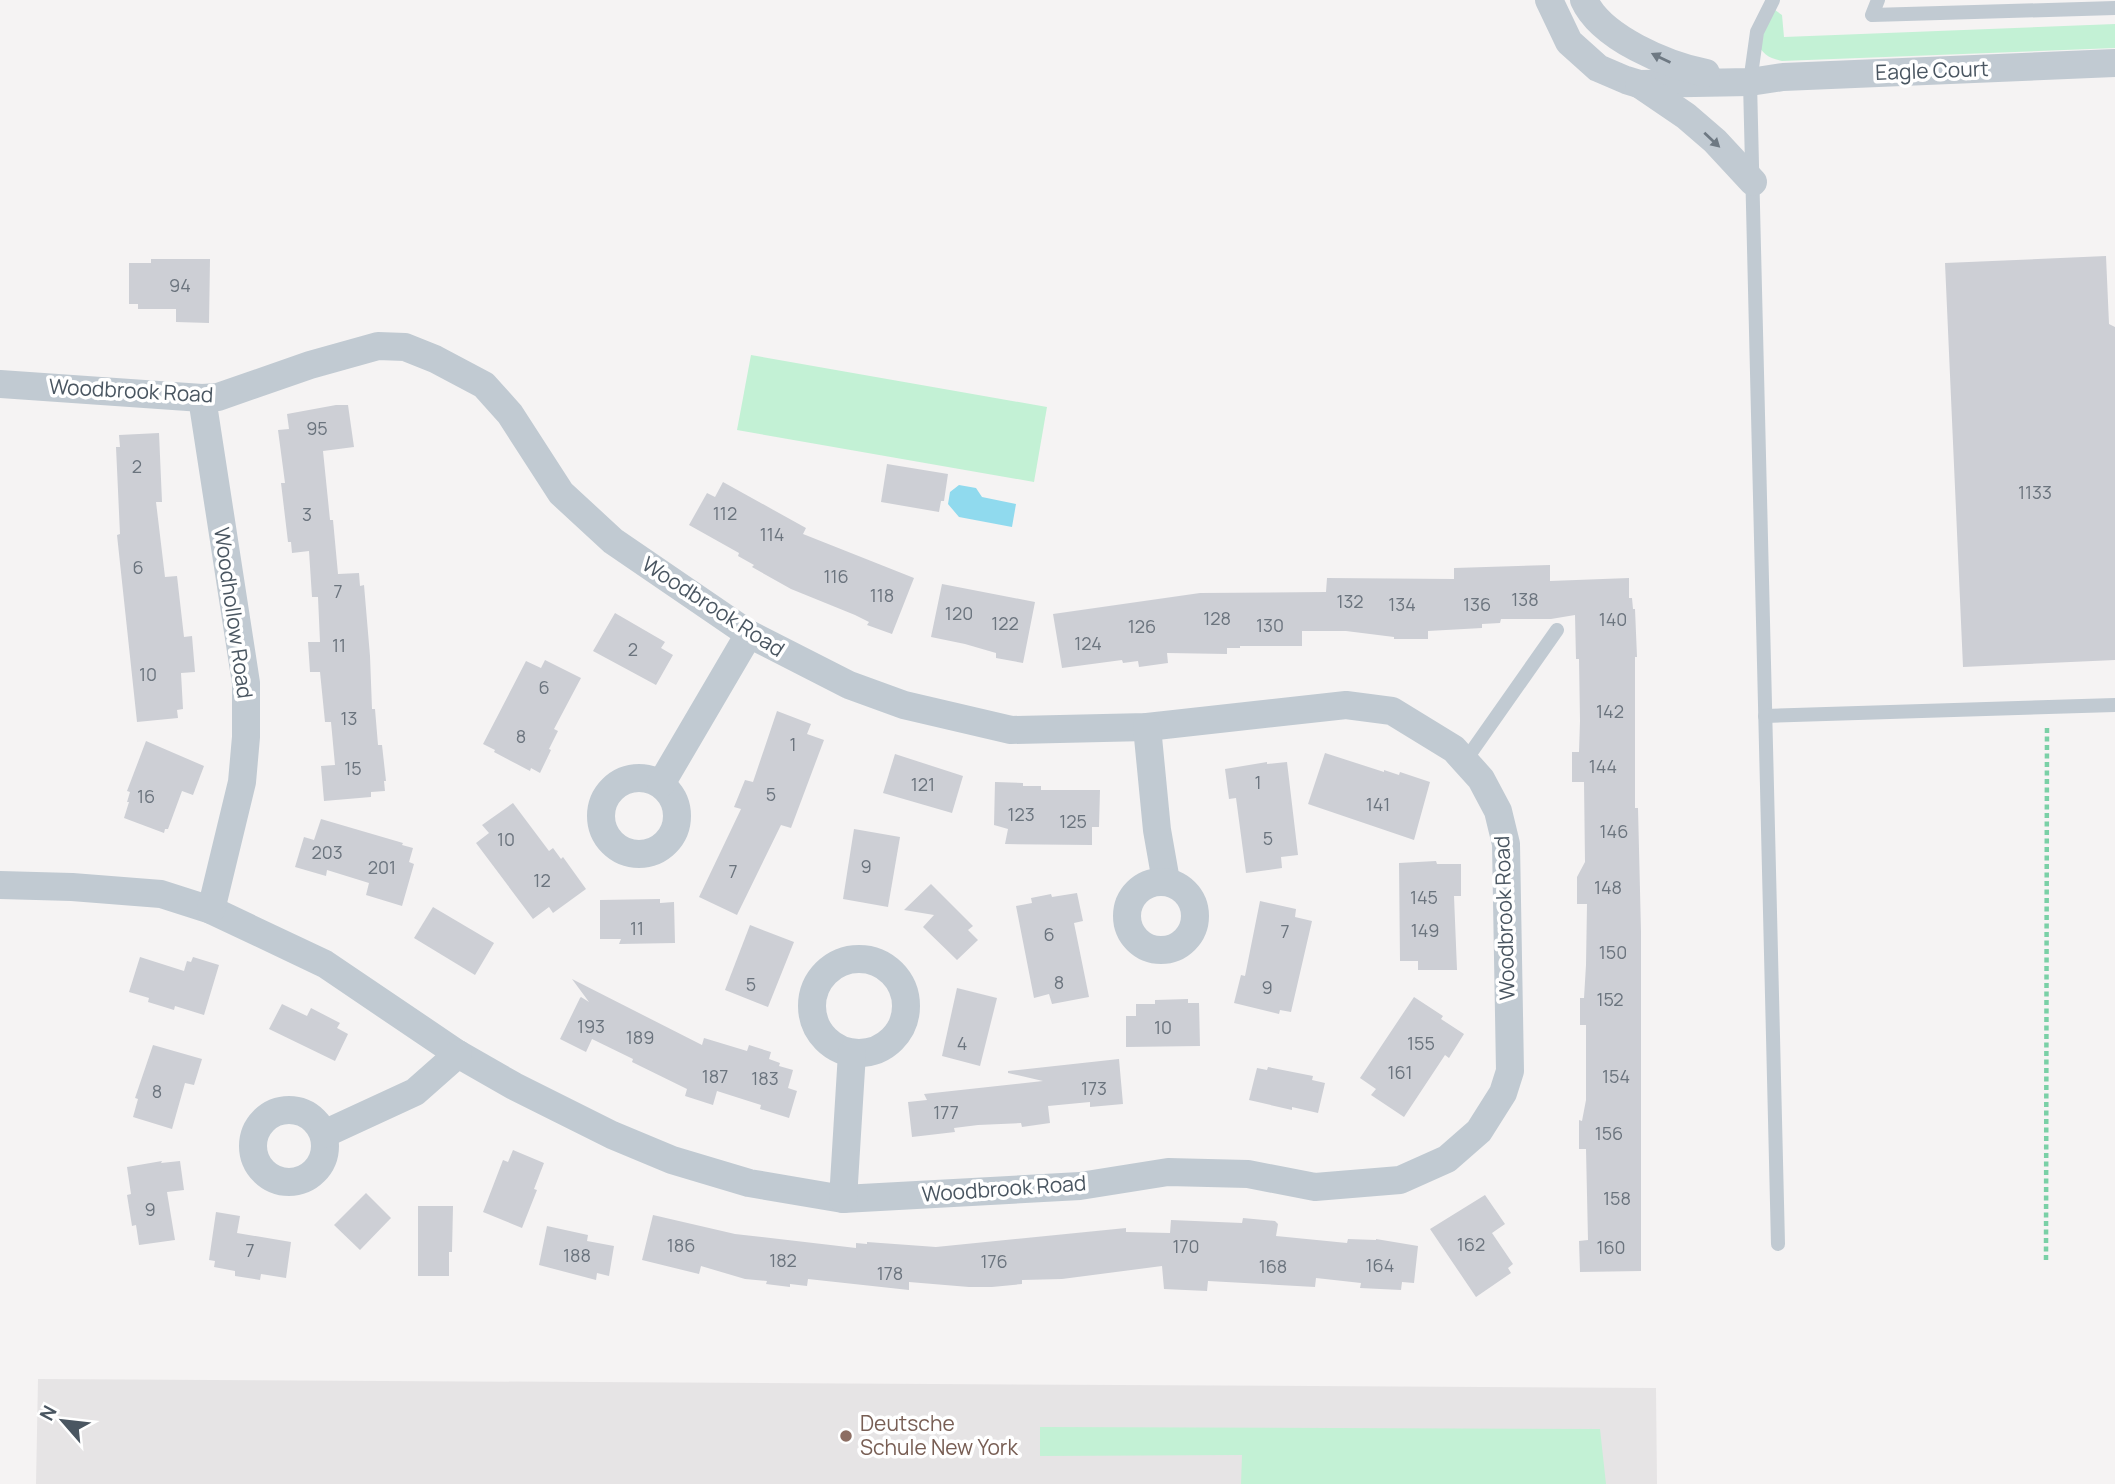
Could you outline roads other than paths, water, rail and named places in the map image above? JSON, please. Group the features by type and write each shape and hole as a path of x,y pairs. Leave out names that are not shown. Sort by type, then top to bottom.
{"street":[{"name":"Eagle Court","path":"1549,0 1569,42 1598,68 1639,83 1686,116 1715,141 1753,182"},
{"name":"Eagle Court","path":"1584,0 1588,10 1604,26 1632,44 1679,67 1750,82"},
{"name":"Eagle Court","path":"1639,83 1750,82 1783,77 2115,63"},
{"name":"Woodbrook Road","path":"0,384 218,397 310,365 378,346 405,347 435,359 484,385 510,414 561,493 614,541 749,634 849,685 904,705 1011,730 1147,727 1346,705 1392,711 1454,749 1481,779 1499,811 1506,844 1510,1071 1503,1093 1479,1131 1447,1159 1400,1180 1315,1187 1248,1174 1168,1171 1080,1186 843,1199 749,1183 672,1160 612,1135 458,1054 325,964 211,909 161,894 0,885"},
{"name":"Woodhollow Road","path":"202,398 246,683 246,737 242,782 211,909"},
{"path":"661,784 749,634"},
{"path":"1147,727 1157,830 1166,881"},
{"path":"324,1134 415,1092 458,1054"},
{"path":"843,1199 852,1054"}],"lane":[{"path":"1773,0 1757,32 1750,82 1779,1244"},
{"path":"1878,0 1872,15 2115,8"},
{"path":"1465,761 1557,630"},
{"path":"1765,716 2115,705"}],"water":[{"path":"959,485 976,488 982,497 1016,504 1012,527 959,517 948,504 950,492"}],"place":[{"name":"Deutsche Schule New York","path":"846,1436"}]}
